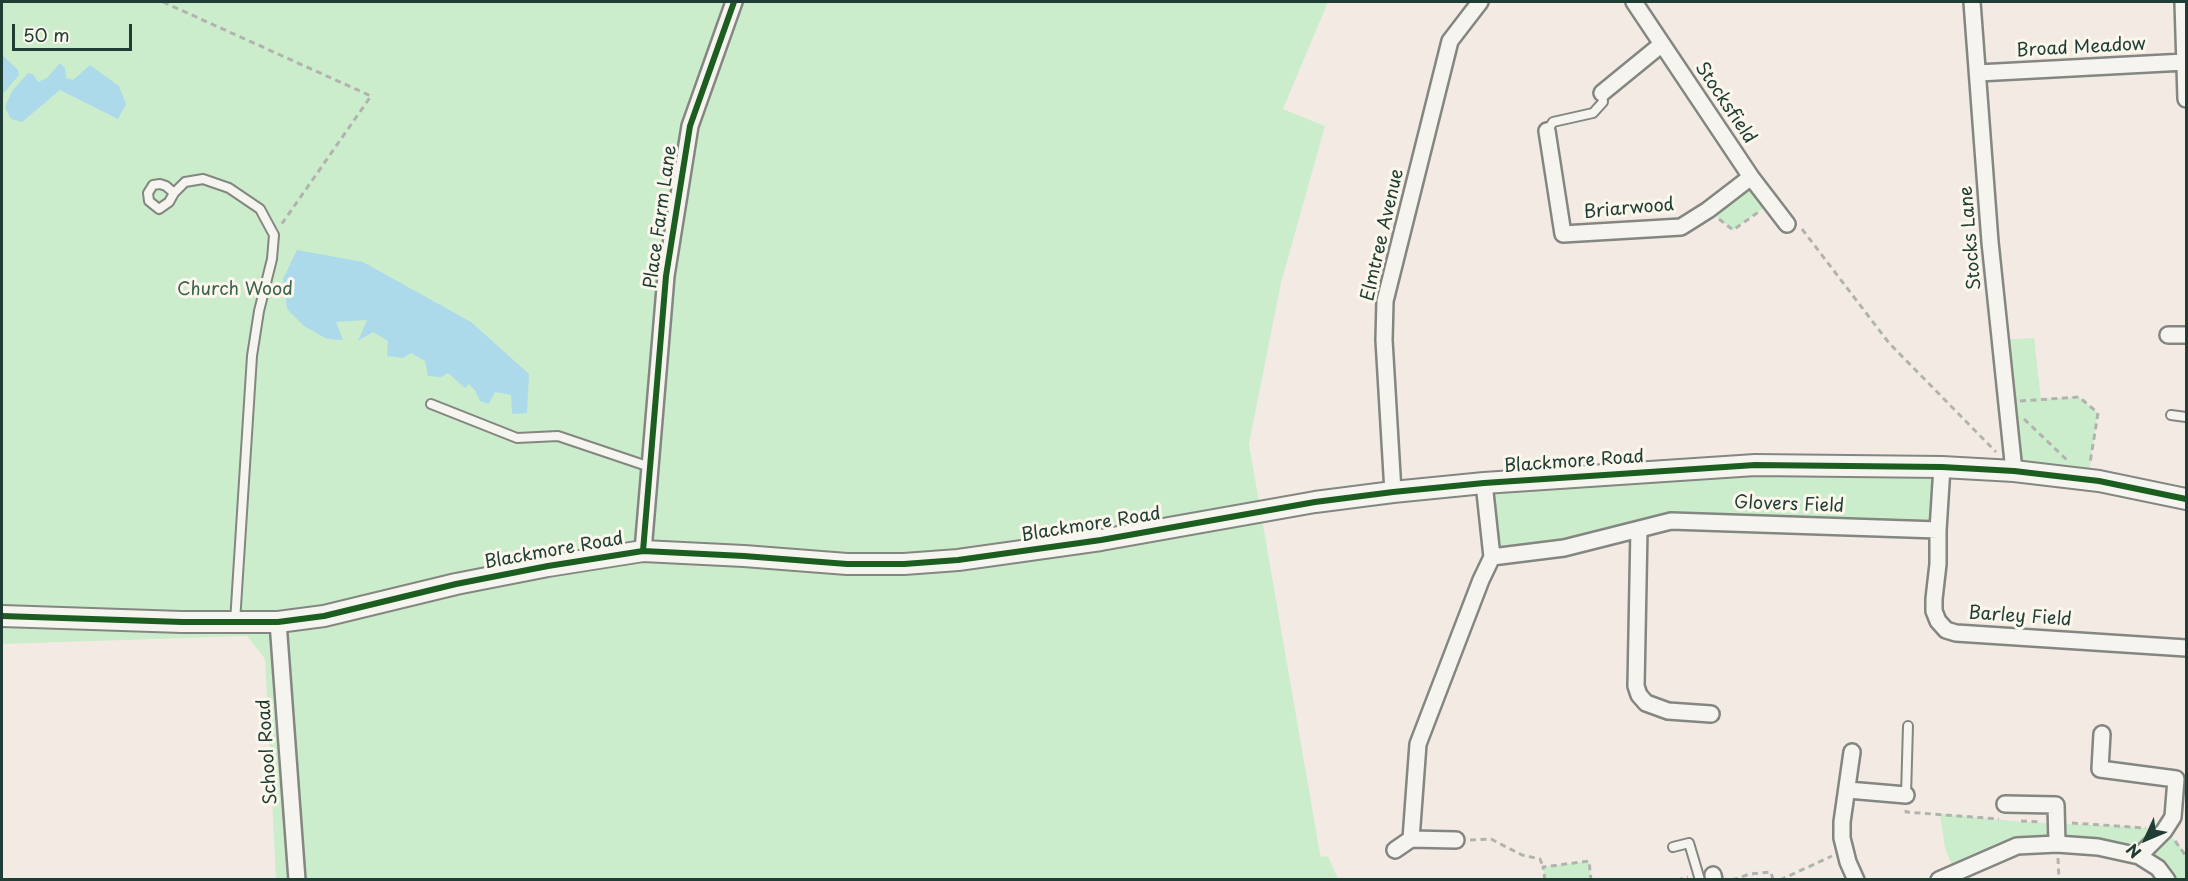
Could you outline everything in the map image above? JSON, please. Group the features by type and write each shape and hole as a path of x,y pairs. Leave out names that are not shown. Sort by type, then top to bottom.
{"street":[{"name":"Place Farm Lane","path":"643,551 666,276 690,126 734,2"},
{"name":"Elmtree Avenue","path":"1393,492 1384,340 1385,301 1450,41 1480,2"},
{"name":"Stocksfield","path":"1634,2 1751,177 1787,224"},
{"name":"Stocks Lane","path":"1972,2 1990,242 2014,471"},
{"path":"2183,2 2187,99"},
{"path":"1602,93 1662,44"},
{"name":"Broad Meadow","path":"1978,73 2185,62"},
{"name":"Briarwood","path":"1547,131 1563,234 1681,226 1708,210 1751,177"},
{"path":"2168,336 2187,334"},
{"name":"Blackmore Road","path":"2,616 235,623 278,622 324,616 456,584 548,566 643,551 847,564 904,564 958,560 1101,540 1315,502 1393,492 1484,483 1755,465 1942,467 2014,471 2088,480 2187,499"},
{"name":"Barley Field","path":"1942,467 1934,611 1938,621 1946,630 1956,633 2187,648"},
{"path":"1411,839 1418,744 1492,557 1484,483"},
{"name":"Glovers Field","path":"1492,557 1564,548 1671,521 1938,530"},
{"path":"1639,530 1636,686 1639,695 1646,703 1668,711 1711,714"},
{"name":"School Road","path":"278,622 297,879"},
{"path":"2102,734 2100,769 2176,779 2173,817 2164,831 2139,856"},
{"path":"1852,752 1842,822 1842,841 1856,879"},
{"path":"1848,790 1906,795"},
{"path":"2005,804 2055,805 2057,844"},
{"path":"1395,850 1411,839 1456,840"},
{"path":"1940,879 2017,846 2057,844 2098,848 2139,856 2158,868 2167,879"}],"lane":[{"path":"1547,131 1553,123 1593,113 1603,102 1602,93"},
{"path":"174,193 185,182 203,179 229,188 260,208 274,235 272,259 259,311 252,357 235,623"},
{"path":"431,404 517,438 558,436 650,467"},
{"path":"2171,415 2187,417"},
{"path":"1906,795 1908,726"},
{"path":"1673,848 1689,843 1709,878"}],"path":[{"path":"163,2 371,96 274,235"},
{"path":"1708,210 1733,230 1771,202"},
{"path":"1787,224 1797,223 1889,343 2014,471"},
{"path":"2007,402 2079,397 2098,413 2088,480"},
{"path":"2007,402 2088,480"},
{"path":"1456,840 1491,839 1522,855 1540,859 1545,879"},
{"path":"2057,844 2059,879"},
{"path":"1780,879 1845,850"},
{"path":"1543,867 1589,861 1592,879"},
{"path":"1732,879 1771,872 1773,879"}],"green space":[{"name":"Church Wood","path":"2,2 1328,2 1283,109 1325,126 1281,283 1249,444 1319,848 1321,857 1328,856 1338,879 276,879 265,659 247,636 2,644"},
{"path":"1751,177 1771,203 1733,230 1708,210"},
{"path":"2034,338 2041,399 2079,397 2098,413 2088,480 2014,471 2000,340"},
{"path":"1942,467 1938,530 1709,522 1492,557 1484,483"},
{"path":"1940,814 2024,822 2138,827 2164,831 2179,844 2186,856 2186,879 2167,879 2139,856 2017,846 1955,873 1945,848"},
{"path":"1589,861 1591,879 1545,879 1543,867"}],"water":[{"path":"2,55 18,70 19,75 2,95"},
{"path":"60,63 65,68 66,78 73,80 90,65 119,86 126,104 118,119 60,90 22,122 11,119 5,107 12,91 28,73 33,74 38,82 47,78"},
{"path":"297,250 363,262 471,322 529,374 527,413 512,414 511,395 495,392 489,404 480,401 469,384 465,388 448,373 441,377 428,376 425,361 411,353 403,358 387,356 388,341 373,332 358,341 367,320 336,322 343,340 325,338 304,326 287,309 283,279"}],"cycle path":[{"path":"643,551 666,276 690,126 734,2"},
{"path":"2,616 182,622 278,622 324,616 456,584 548,566 643,551 847,564 904,564 958,560 1101,540 1315,502 1393,492 1484,483 1755,465 1942,467 2014,471 2099,481 2186,499"}]}
